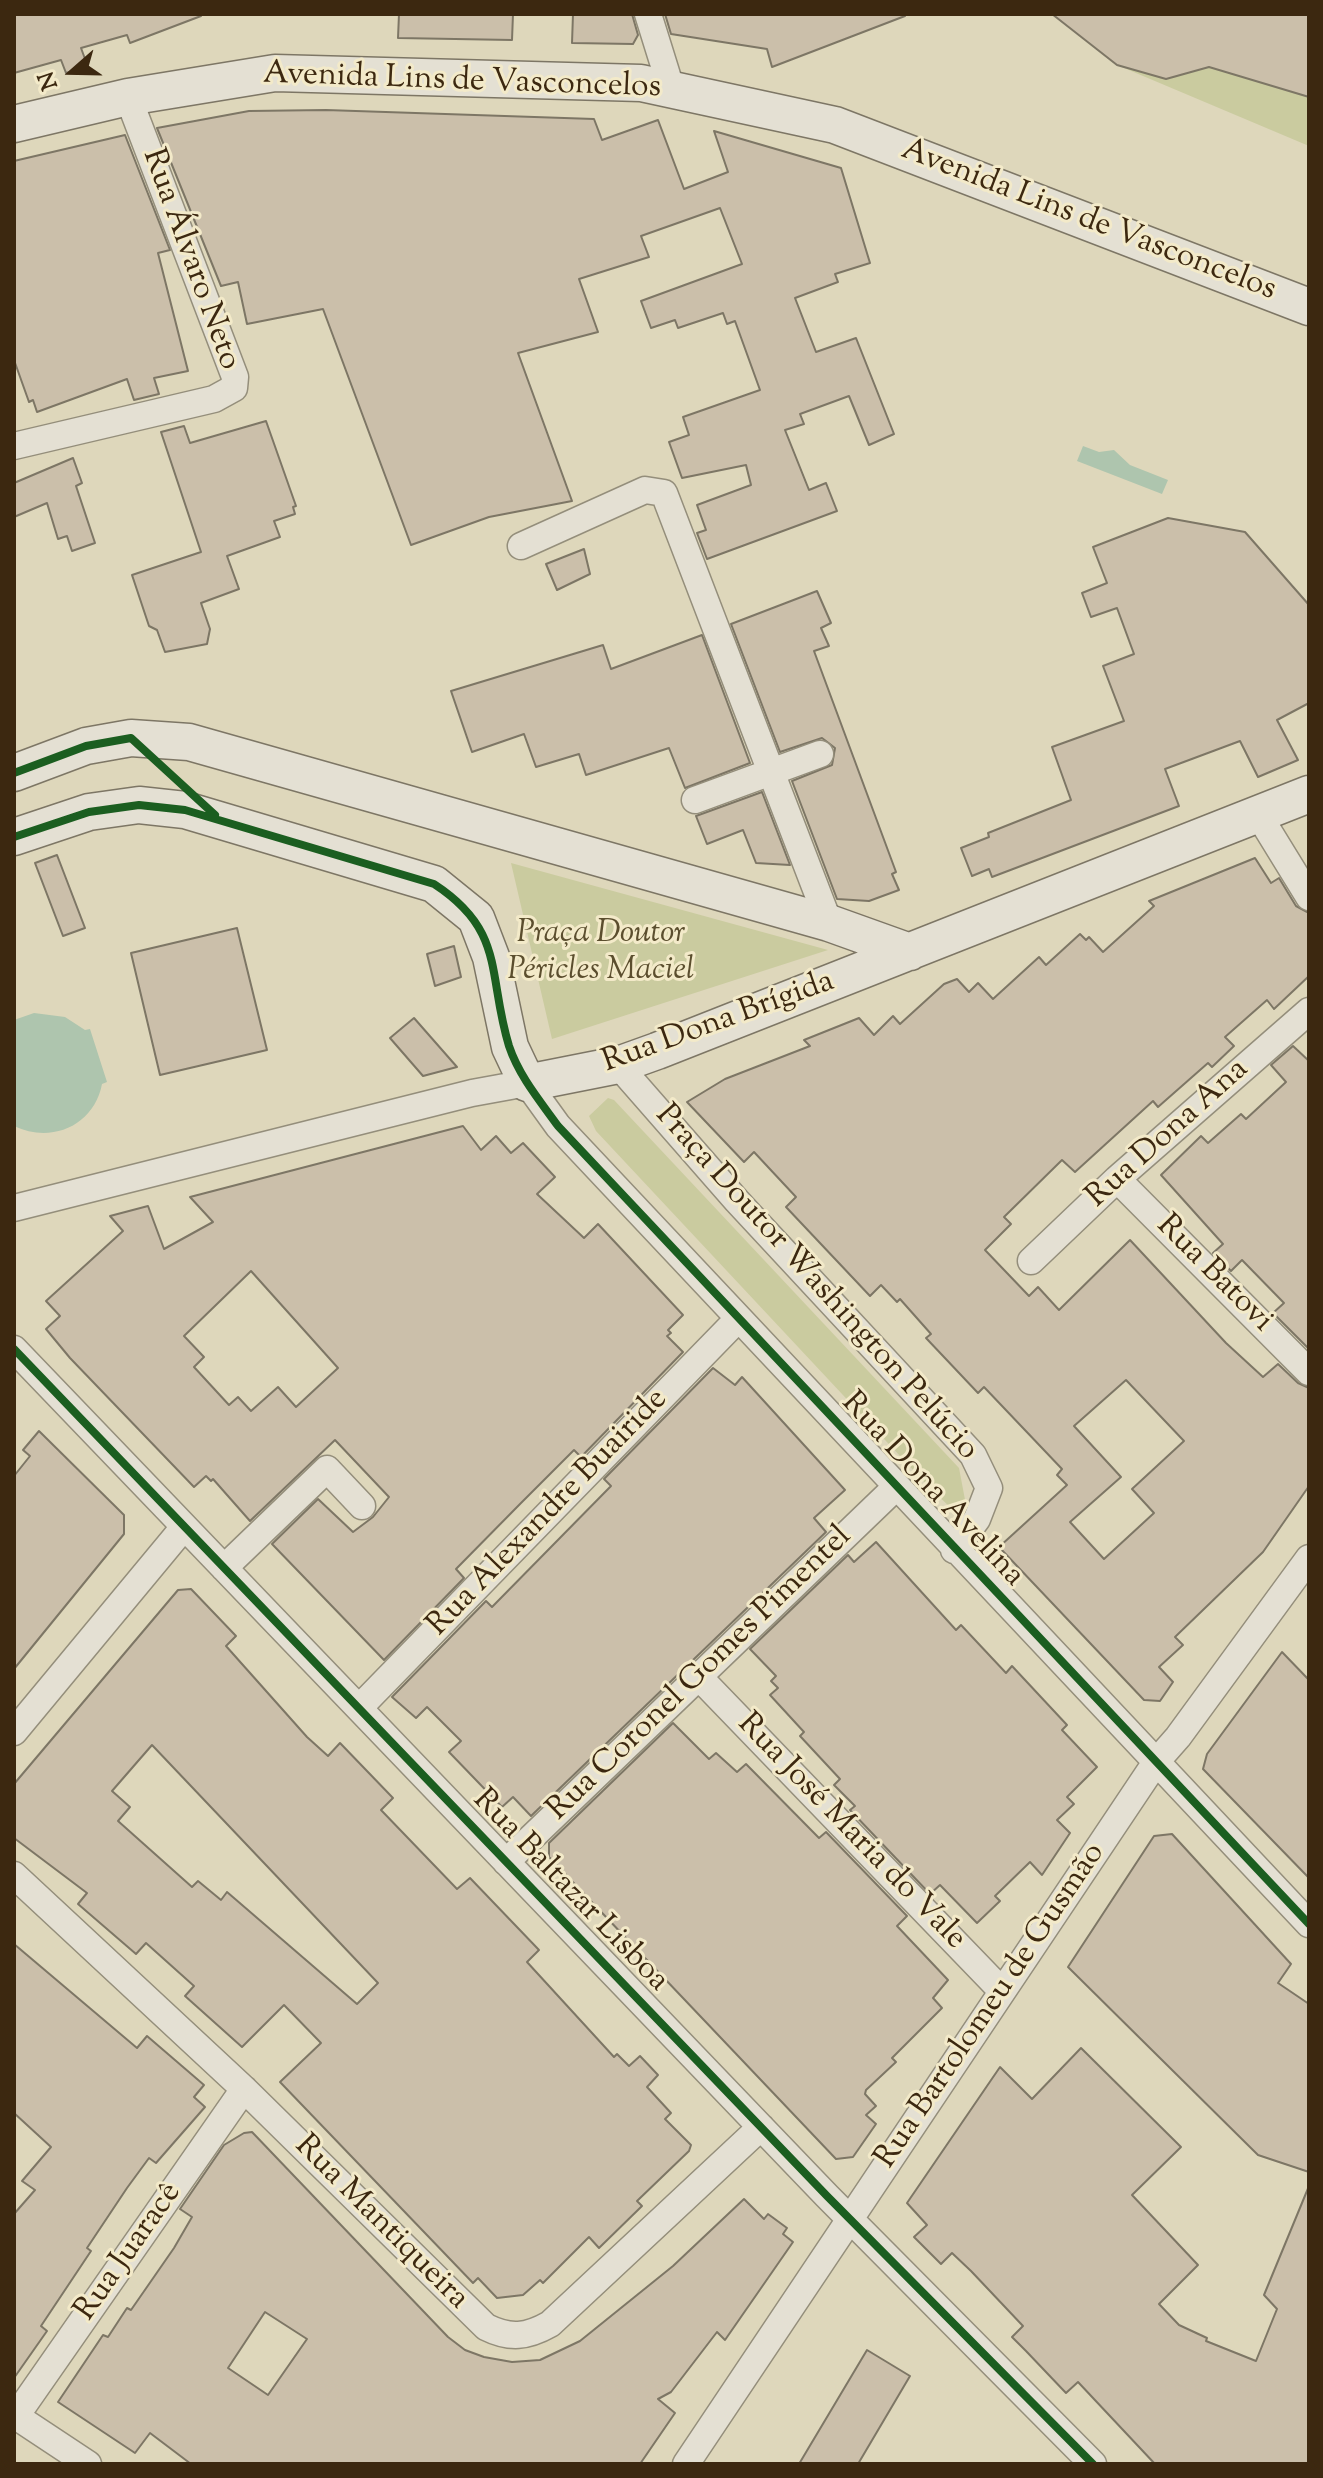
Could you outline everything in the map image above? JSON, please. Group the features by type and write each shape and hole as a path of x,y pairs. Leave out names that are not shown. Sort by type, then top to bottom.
{"street":[{"path":"648,14 671,88"},
{"name":"Avenida Lins de Vasconcelos","path":"14,124 128,97 275,73 641,83 835,125 1309,307"},
{"name":"Rua Álvaro Neto","path":"14,446 214,399 234,388 235,377 128,97"},
{"path":"521,546 645,490 664,493 829,923"},
{"path":"14,773 86,746 131,738 189,742 829,923 910,952"},
{"path":"695,800 820,754"},
{"name":"Rua Dona Brígida","path":"14,1208 472,1093 618,1065 1309,794"},
{"path":"14,837 89,812 139,805 185,810 434,884 476,918 491,957 510,1047 527,1083"},
{"path":"1258,814 1309,897"},
{"name":"Rua Dona Ana","path":"1031,1261 1117,1179 1309,1011"},
{"name":"Praça Doutor Washington Pelúcio","path":"618,1065 737,1201 973,1455 989,1488 977,1519 954,1550"},
{"name":"Rua Dona Avelina","path":"527,1083 558,1126 895,1488 1309,1924"},
{"name":"Rua Batovi","path":"1117,1179 1309,1372"},
{"name":"Rua Alexandre Buairide","path":"359,1708 738,1319"},
{"name":"Rua Baltazar Lisboa","path":"14,1349 850,2219 1093,2464"},
{"path":"224,1568 327,1469 362,1506"},
{"name":"Rua Coronel Gomes Pimentel","path":"506,1862 895,1488"},
{"path":"14,1732 184,1527"},
{"name":"Rua Bartolomeu de Gusmão","path":"686,2464 1156,1762 1178,1737 1309,1558"},
{"name":"Rua José Maria do Vale","path":"698,1676 1001,1990"},
{"name":"Rua Mantiqueira","path":"14,1875 244,2089 478,2320 504,2336 530,2335 550,2324 761,2127"},
{"name":"Rua Juaracê","path":"15,2415 244,2089"},
{"path":"15,2415 88,2464"}],"green space":[{"path":"1117,65 1166,78 1209,67 1309,97 1309,146"},
{"name":"Praça Doutor Péricles Maciel","path":"511,863 828,950 552,1039"},
{"path":"608,1098 614,1100 959,1468 966,1505 963,1510 953,1510 929,1487 596,1131 589,1116"}],"shaded area":[{"path":"1083,446 1099,452 1114,450 1130,465 1168,480 1162,494 1077,461"},
{"path":"34,1013 65,1017 85,1030 90,1029 107,1082 102,1084 90,1111 69,1128 56,1132 28,1131 14,1126 14,1020"}],"building":[{"path":"14,14 201,16 130,43 127,35 81,48 88,67 66,73 61,60 14,73"},
{"path":"399,14 513,14 512,40 398,38"},
{"path":"573,14 632,14 638,35 633,44 572,43"},
{"path":"665,14 905,16 772,67 767,49 671,34"},
{"path":"1052,14 1309,14 1309,97 1209,67 1166,79 1117,65"},
{"path":"326,110 594,119 602,140 658,120 684,189 728,172 714,131 841,168 870,263 835,274 838,282 795,298 816,352 856,338 894,434 869,445 849,396 800,414 804,424 785,430 809,490 826,483 837,511 707,559 697,533 706,530 697,505 751,485 746,465 682,478 669,442 689,435 683,417 760,390 735,321 727,324 723,313 678,328 675,320 651,328 641,301 742,264 720,208 641,236 649,257 579,279 598,332 518,353 572,501 489,517 411,545 323,309 247,324 238,282 221,286 157,128 249,111"},
{"path":"125,135 170,250 158,253 188,371 154,378 159,394 134,400 127,379 37,412 33,400 29,402 14,360 14,161"},
{"path":"266,421 296,506 293,507 295,514 274,521 280,537 227,556 239,589 201,603 210,629 207,644 165,652 157,630 149,626 132,575 201,552 161,432 184,426 190,443"},
{"path":"73,458 82,483 76,486 95,543 72,551 67,536 58,539 47,503 14,517 14,483"},
{"path":"1168,518 1245,532 1309,605 1309,703 1277,720 1298,760 1258,777 1240,741 1165,769 1179,806 992,877 989,869 972,876 961,848 989,837 988,833 1071,800 1052,747 1124,721 1103,666 1134,654 1117,608 1091,617 1082,593 1107,583 1093,547"},
{"path":"584,549 590,574 557,590 546,564"},
{"path":"817,591 831,623 821,628 829,646 814,651 896,872 892,874 899,890 869,901 837,899 792,781 832,765 835,748 822,738 780,752 731,624"},
{"path":"702,635 750,763 685,788 669,748 586,775 579,754 536,767 524,734 472,752 451,691 603,645 611,669"},
{"path":"762,792 790,865 756,863 743,830 707,844 696,816"},
{"path":"57,855 85,928 63,936 35,863"},
{"path":"1255,858 1271,883 1279,878 1296,906 1309,913 1309,976 1274,1009 1267,1000 1225,1037 1234,1046 1212,1067 1208,1063 1158,1107 1153,1101 1075,1172 1062,1160 1004,1217 1011,1224 985,1250 1029,1296 1038,1287 1059,1310 1130,1240 1226,1343 1263,1377 1278,1364 1298,1383 1309,1388 1309,1486 1263,1552 1175,1637 1183,1645 1159,1667 1173,1682 1160,1701 1144,1700 999,1547 1067,1485 1057,1475 1062,1469 984,1387 978,1393 926,1338 931,1334 900,1299 897,1302 881,1285 870,1296 786,1207 796,1197 754,1152 744,1162 687,1102 725,1079 810,1046 804,1040 859,1018 874,1035 893,1016 900,1024 944,984 957,979 969,992 978,983 993,999 1039,957 1046,965 1080,934 1086,940 1089,937 1103,952 1154,906 1149,901","holes":["1126,1380 1184,1441 1132,1489 1154,1513 1104,1559 1070,1522 1121,1477 1074,1426"]},
{"path":"237,928 267,1050 160,1075 131,953"},
{"path":"454,946 461,977 435,986 427,954"},
{"path":"414,1018 457,1067 423,1076 390,1038"},
{"path":"1293,1046 1309,1061 1309,1349 1273,1313 1284,1303 1242,1260 1231,1271 1213,1253 1223,1244 1161,1175 1201,1136 1208,1143 1241,1114 1246,1119 1286,1082 1271,1065"},
{"path":"463,1126 481,1150 496,1136 511,1153 523,1143 555,1177 537,1194 584,1238 598,1224 683,1315 668,1330 671,1333 667,1336 683,1352 581,1457 574,1450 456,1569 464,1578 384,1660 272,1544 318,1499 353,1532 373,1517 389,1497 335,1440 250,1521 213,1479 211,1481 206,1476 194,1487 46,1329 60,1316 46,1301 123,1231 110,1216 148,1206 164,1249 213,1222 190,1197","holes":["251,1271 338,1368 296,1407 278,1387 251,1411 238,1397 229,1405 194,1367 204,1357 184,1336"]},
{"path":"713,1368 735,1385 742,1377 845,1490 814,1518 826,1532 531,1816 513,1797 502,1807 449,1752 461,1741 427,1707 416,1718 392,1697 486,1601 492,1607 611,1486 604,1479"},
{"path":"39,1431 124,1515 124,1534 14,1669 14,1476 30,1456 23,1450"},
{"path":"876,1542 956,1630 961,1625 1006,1673 1012,1666 1067,1725 1062,1730 1097,1767 1067,1797 1074,1804 1057,1820 1070,1833 1042,1875 1030,1862 995,1896 1000,1901 977,1923 940,1885 930,1894 850,1810 855,1806 834,1785 840,1779 800,1736 804,1732 770,1695 778,1688 771,1681 776,1676 750,1649 848,1555 854,1562"},
{"path":"191,1589 236,1636 226,1646 307,1737 328,1756 340,1743 393,1798 381,1810 457,1889 470,1878 539,1950 527,1962 614,2057 617,2054 629,2066 640,2056 658,2075 647,2087 671,2113 665,2119 691,2145 689,2151 637,2201 642,2206 599,2248 589,2237 543,2283 540,2280 523,2295 497,2298 478,2278 473,2283 280,2082 321,2043 284,2005 242,2047 185,1996 194,1986 146,1943 136,1954 78,1904 87,1893 14,1838 14,1784 178,1590","holes":["152,1745 378,1983 357,2004 227,1892 221,1900 198,1881 192,1887 118,1821 130,1807 112,1791"]},
{"path":"1282,1652 1309,1680 1309,1878 1203,1769 1207,1754"},
{"path":"673,1723 709,1759 716,1753 737,1772 746,1764 819,1838 826,1832 907,1916 897,1926 948,1980 933,1998 942,2008 892,2058 896,2062 866,2090 865,2094 876,2106 866,2115 876,2124 853,2157 836,2159 549,1857 549,1843"},
{"path":"1172,1834 1291,1964 1278,1983 1309,2004 1309,2172 1258,2155 1068,1967 1154,1836"},
{"path":"14,1944 137,2048 147,2036 204,2085 194,2097 205,2107 156,2163 149,2158 127,2188 87,2248 91,2251 41,2326 47,2331 14,2378 14,2214 35,2190 22,2181 51,2147 14,2113"},
{"path":"1081,2048 1181,2147 1132,2195 1198,2265 1159,2304 1179,2325 1207,2338 1206,2341 1256,2361 1277,2309 1264,2295 1309,2186 1309,2464 1155,2464 1078,2382 1066,2393 1012,2337 1023,2326 952,2253 941,2264 914,2237 927,2225 907,2203 1000,2067 1032,2099"},
{"path":"252,2132 448,2337 465,2350 484,2357 512,2362 540,2360 580,2341 673,2266 744,2199 764,2219 768,2214 787,2228 783,2234 793,2242 725,2340 717,2332 671,2392 658,2399 675,2413 640,2464 191,2464 150,2433 135,2453 58,2402 103,2335 108,2337 127,2308 131,2310 174,2248 192,2217 180,2209 224,2145 244,2133","holes":["265,2312 307,2339 268,2395 228,2368"]},
{"path":"867,2350 910,2376 858,2464 799,2464"}],"cycle path":[{"path":"14,773 86,746 131,738 215,815"},
{"path":"14,837 89,812 139,805 185,810 434,884 457,902 484,937 513,1057 530,1088 558,1126 1309,1924"},
{"path":"14,1349 827,2196 1093,2464"}]}
